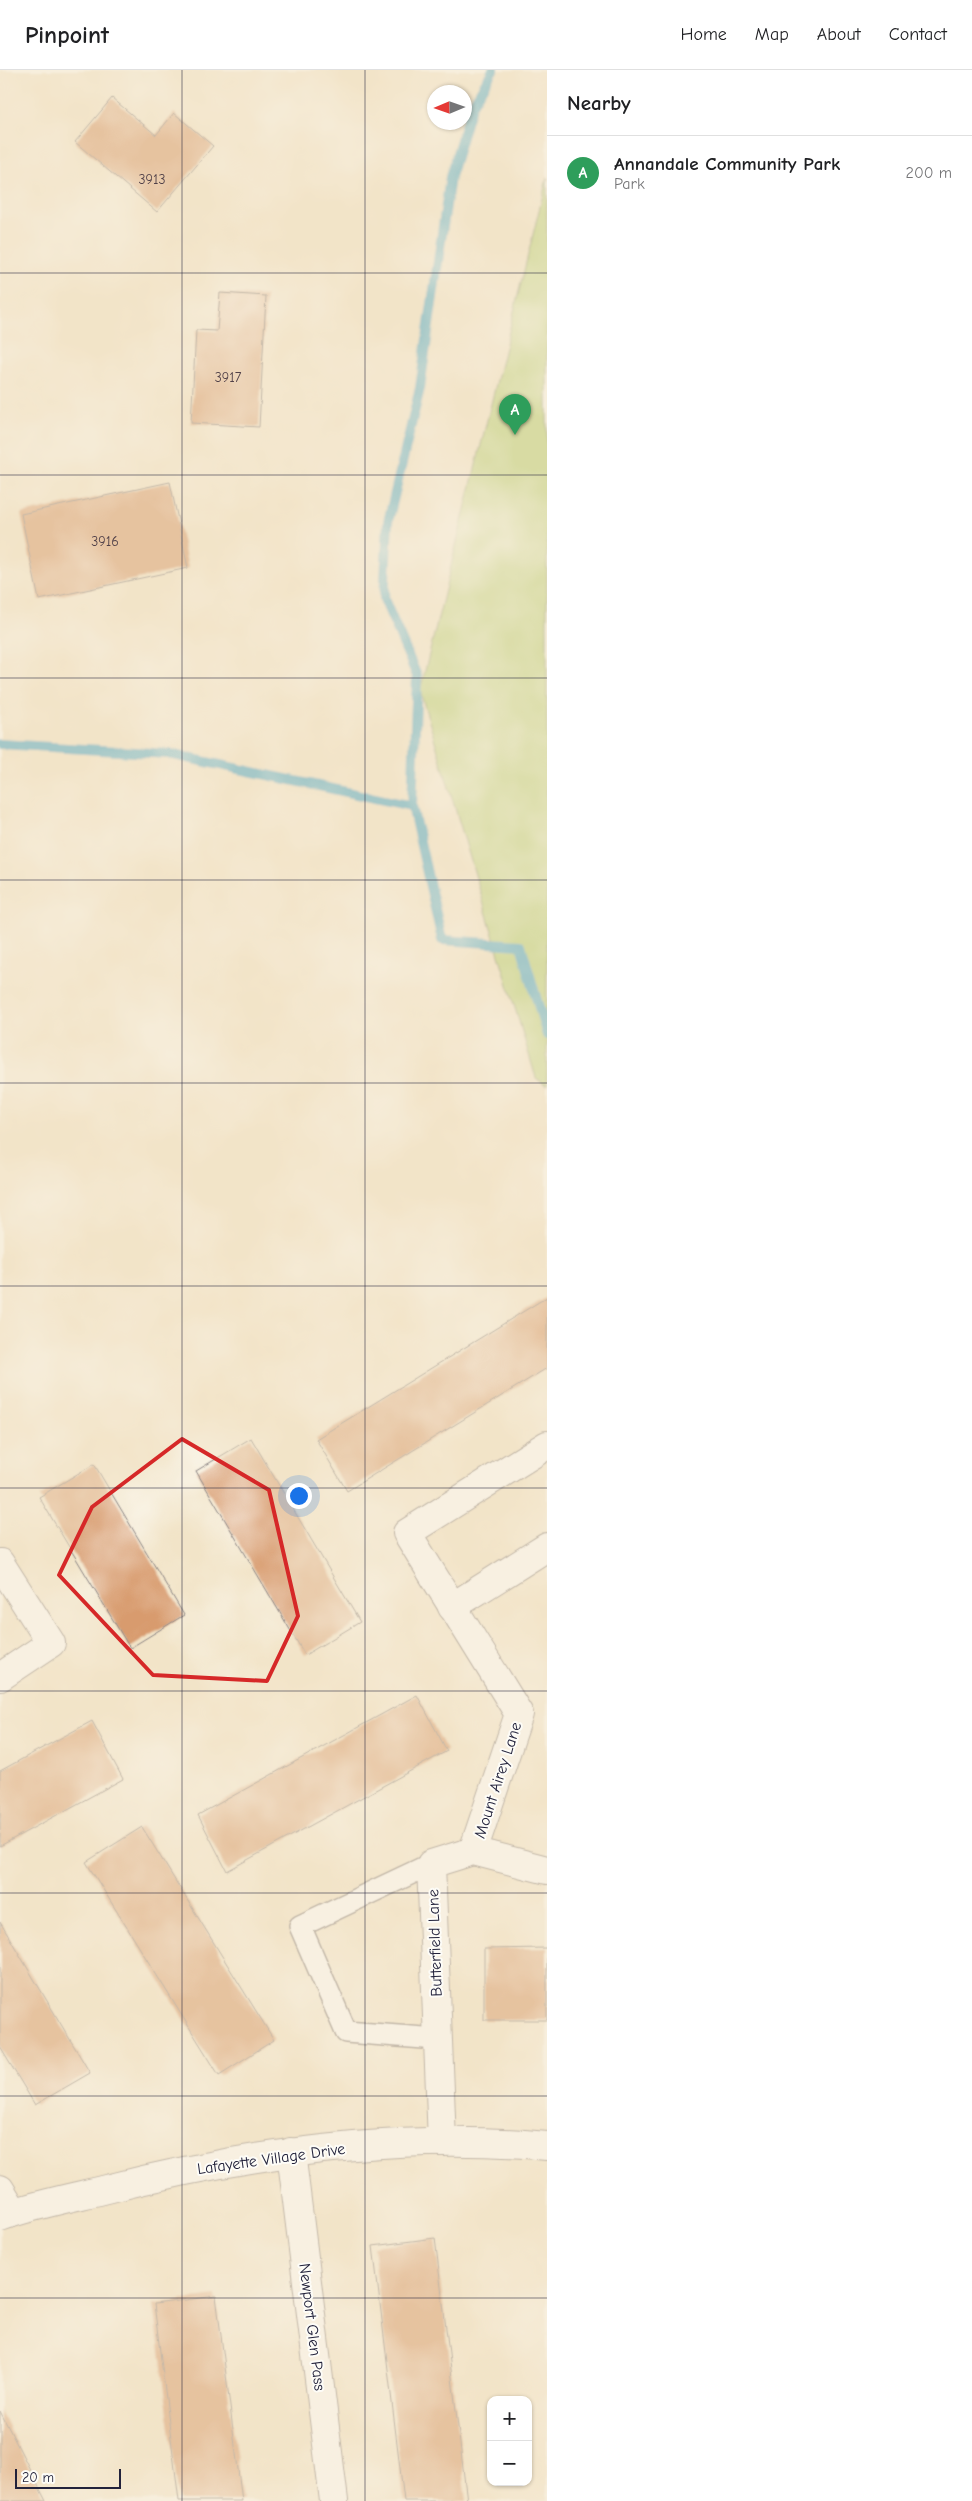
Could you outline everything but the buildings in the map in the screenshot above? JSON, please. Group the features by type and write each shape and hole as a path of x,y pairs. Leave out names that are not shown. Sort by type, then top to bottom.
{"street":[{"name":"Mount Airey Lane","path":"473,1851 518,1714 407,1533 547,1445"},
{"path":"452,1607 547,1547"},
{"path":"0,1563 51,1643 0,1677"},
{"path":"431,1864 473,1851 547,1870"},
{"name":"Butterfield Lane","path":"431,1864 442,2142"},
{"name":"Lafayette Village Drive","path":"7,2214 158,2176 291,2152 404,2142 547,2146"},
{"name":"Newport Glen Pass","path":"291,2152 334,2501"},
{"path":"0,2189 7,2214"}],"lane":[{"path":"431,1864 300,1926 346,2032 437,2039"}],"highlighted area":[{"path":"182,1439 269,1490 298,1616 267,1681 153,1675 59,1575 92,1507"}],"green space":[{"path":"547,178 547,1086 536,1078 420,691"}],"waterway":[{"path":"412,806 417,676 384,599 388,522 420,388 450,177 471,106 493,70"},
{"path":"0,744 169,754 412,806 442,940 521,945 547,1035"}],"place":[{"name":"Annandale Community Park","path":"515,435"}]}
